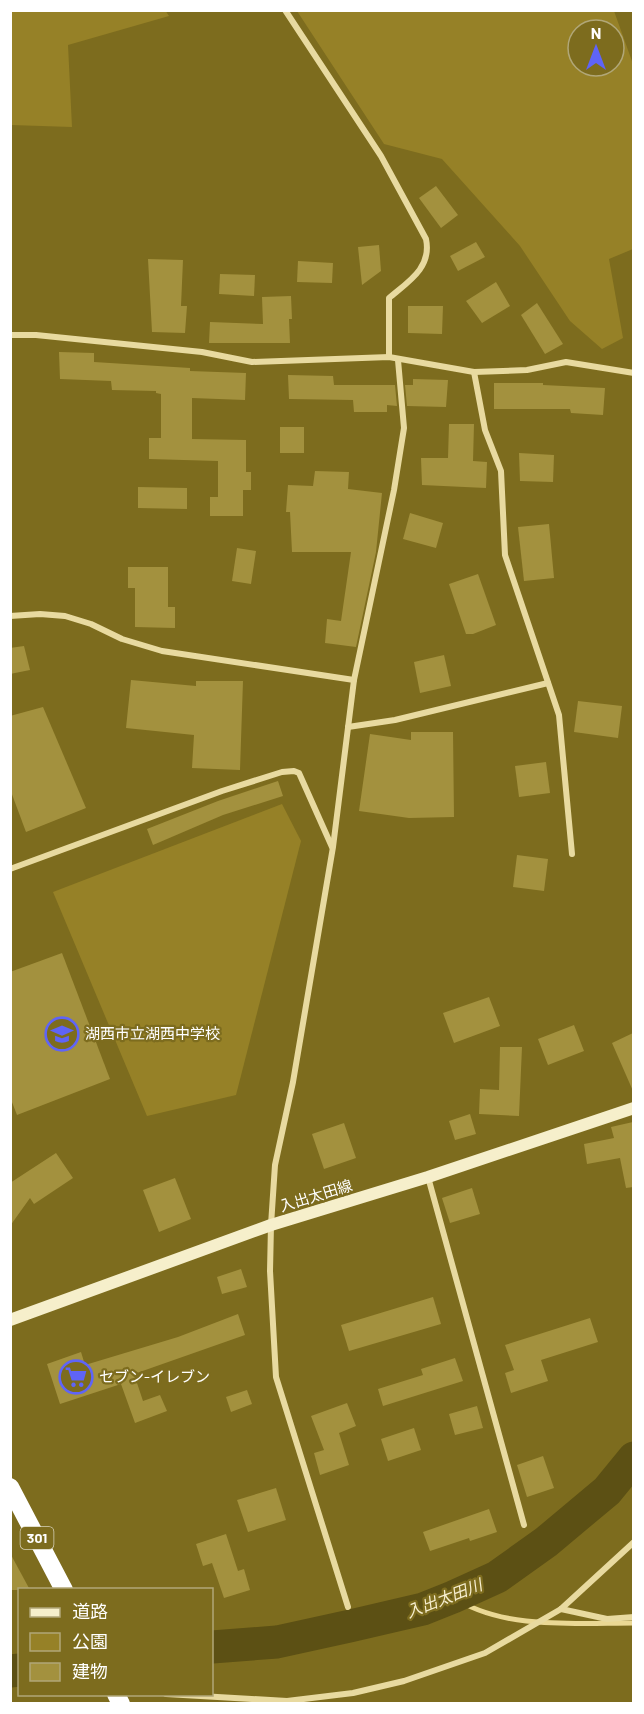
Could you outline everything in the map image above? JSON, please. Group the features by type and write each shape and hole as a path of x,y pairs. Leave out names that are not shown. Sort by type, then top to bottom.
{"highway":[{"name":"301","path":"10,1487 63,1588"}],"main road":[{"name":"入出太田線","path":"10,1320 272,1225 428,1178 633,1108"}],"street":[{"path":"285,10 381,156 426,239 428,248 424,265 419,273 389,298 389,357"},
{"path":"10,335 36,335 202,352 252,362 389,357 474,372 527,370 566,362 633,373"},
{"path":"348,1606 276,1377 270,1271 275,1165 293,1082 333,847 354,680 394,489 404,428 398,360"},
{"path":"474,372 485,430 501,471 505,555 559,715 572,854"},
{"path":"10,616 40,614 65,616 91,624 122,639 162,651 354,680"},
{"path":"348,727 395,720 548,683"},
{"path":"10,869 222,791 282,772 294,771 299,774 333,847"},
{"path":"428,1178 524,1525"},
{"path":"186,1696 287,1701 352,1693 404,1681 485,1653 561,1609 633,1542"},
{"path":"561,1609 607,1619 633,1617"}],"green space":[{"path":"165,10 169,16 68,45 72,127 11,125 11,11"},
{"path":"297,11 614,11 617,18 566,18 566,78 626,78 626,44 633,64 633,249 609,259 623,338 602,349 570,321 520,246 442,159 384,144"},
{"path":"282,804 301,841 236,1095 147,1116 53,892"}],"building":[{"path":"436,186 458,215 441,228 419,198"},
{"path":"476,242 485,257 458,271 450,256"},
{"path":"379,245 381,271 362,285 358,247"},
{"path":"148,259 183,260 181,306 187,306 185,333 152,332"},
{"path":"298,261 333,263 332,283 297,282"},
{"path":"220,274 255,275 254,296 219,294"},
{"path":"496,282 510,306 482,323 466,301"},
{"path":"291,296 290,343 209,343 210,322 263,324 262,297"},
{"path":"537,303 563,344 545,354 521,315"},
{"path":"408,306 443,306 442,334 408,333"},
{"path":"59,352 94,353 94,362 190,368 190,371 246,373 245,400 192,398 192,439 246,440 246,472 251,472 251,490 243,490 243,516 210,516 210,497 218,497 218,461 149,459 149,438 161,438 161,394 156,391 112,390 111,381 60,379"},
{"path":"288,375 333,376 334,385 395,385 397,406 387,405 387,412 354,412 353,400 289,399"},
{"path":"413,379 448,380 446,407 407,406 405,385 413,385"},
{"path":"494,383 543,383 543,385 605,388 603,415 571,413 570,409 494,409"},
{"path":"449,424 474,424 473,461 487,462 486,488 422,485 421,458 448,458"},
{"path":"280,427 304,427 304,453 280,453"},
{"path":"519,453 554,455 553,482 520,481"},
{"path":"315,471 349,472 348,489 382,493 376,552 356,647 325,643 327,619 341,621 351,552 292,552 290,512 286,512 288,485 313,486"},
{"path":"138,487 187,488 187,509 138,508"},
{"path":"410,513 443,523 436,548 403,539"},
{"path":"549,524 554,578 524,581 518,527"},
{"path":"237,548 256,551 251,584 232,581"},
{"path":"128,567 168,567 168,607 175,607 175,628 135,627 135,588 128,588"},
{"path":"478,574 496,625 473,634 466,634 449,584"},
{"path":"24,646 30,670 10,674 10,648"},
{"path":"444,655 451,686 420,693 414,662"},
{"path":"131,680 196,686 196,681 243,681 240,770 192,768 194,735 126,728"},
{"path":"578,701 622,706 618,738 574,732"},
{"path":"43,707 86,808 26,832 10,789 10,716"},
{"path":"411,732 453,732 454,817 409,818 359,811 370,734 411,740"},
{"path":"546,762 550,793 519,797 515,766"},
{"path":"278,781 283,796 223,815 153,845 147,829 218,801"},
{"path":"517,855 548,859 544,891 513,887"},
{"path":"62,953 110,1079 17,1115 10,1097 10,972"},
{"path":"489,997 500,1026 454,1043 443,1013"},
{"path":"574,1025 584,1051 548,1065 538,1039"},
{"path":"633,1033 633,1091 612,1043"},
{"path":"500,1047 522,1047 519,1116 479,1114 480,1089 499,1090"},
{"path":"470,1114 476,1134 455,1140 449,1121"},
{"path":"633,1122 633,1187 626,1188 620,1158 587,1164 584,1144 614,1138 611,1127"},
{"path":"344,1123 356,1158 324,1169 312,1134"},
{"path":"56,1153 73,1178 34,1204 30,1198 10,1226 10,1183"},
{"path":"175,1178 191,1219 159,1232 143,1190"},
{"path":"472,1188 480,1214 450,1223 442,1198"},
{"path":"241,1269 247,1287 222,1294 217,1277"},
{"path":"433,1297 441,1324 349,1351 341,1325"},
{"path":"238,1314 245,1335 134,1374 143,1401 160,1395 167,1411 135,1423 121,1384 60,1404 47,1364 81,1352 85,1365 178,1337"},
{"path":"590,1318 598,1342 541,1360 548,1381 511,1393 505,1373 514,1370 505,1345"},
{"path":"455,1358 463,1381 383,1406 378,1389 423,1375 421,1369"},
{"path":"247,1390 252,1404 231,1412 226,1397"},
{"path":"347,1403 356,1426 339,1433 349,1465 320,1475 314,1453 324,1450 311,1416"},
{"path":"477,1406 483,1428 455,1435 449,1414"},
{"path":"414,1428 421,1450 388,1461 381,1439"},
{"path":"543,1456 554,1488 527,1497 517,1465"},
{"path":"276,1488 286,1520 248,1532 237,1500"},
{"path":"489,1509 497,1532 470,1541 469,1538 430,1551 423,1532"},
{"path":"226,1534 238,1571 244,1569 250,1590 224,1598 212,1563 203,1566 196,1544"},
{"path":"10,1553 29,1588 10,1590"}],"waterway":[{"name":"入出太田川","path":"213,1647 277,1642 423,1609 453,1597 497,1577 546,1542 607,1491 634,1458"},
{"path":"453,1597 472,1608 517,1620 634,1623"},
{"name":"入出太田川","path":"10,1671 18,1670"}],"place":[{"name":"湖西市立湖西中学校","path":"62,1034"},
{"name":"セブン-イレブン","path":"76,1377"}]}
